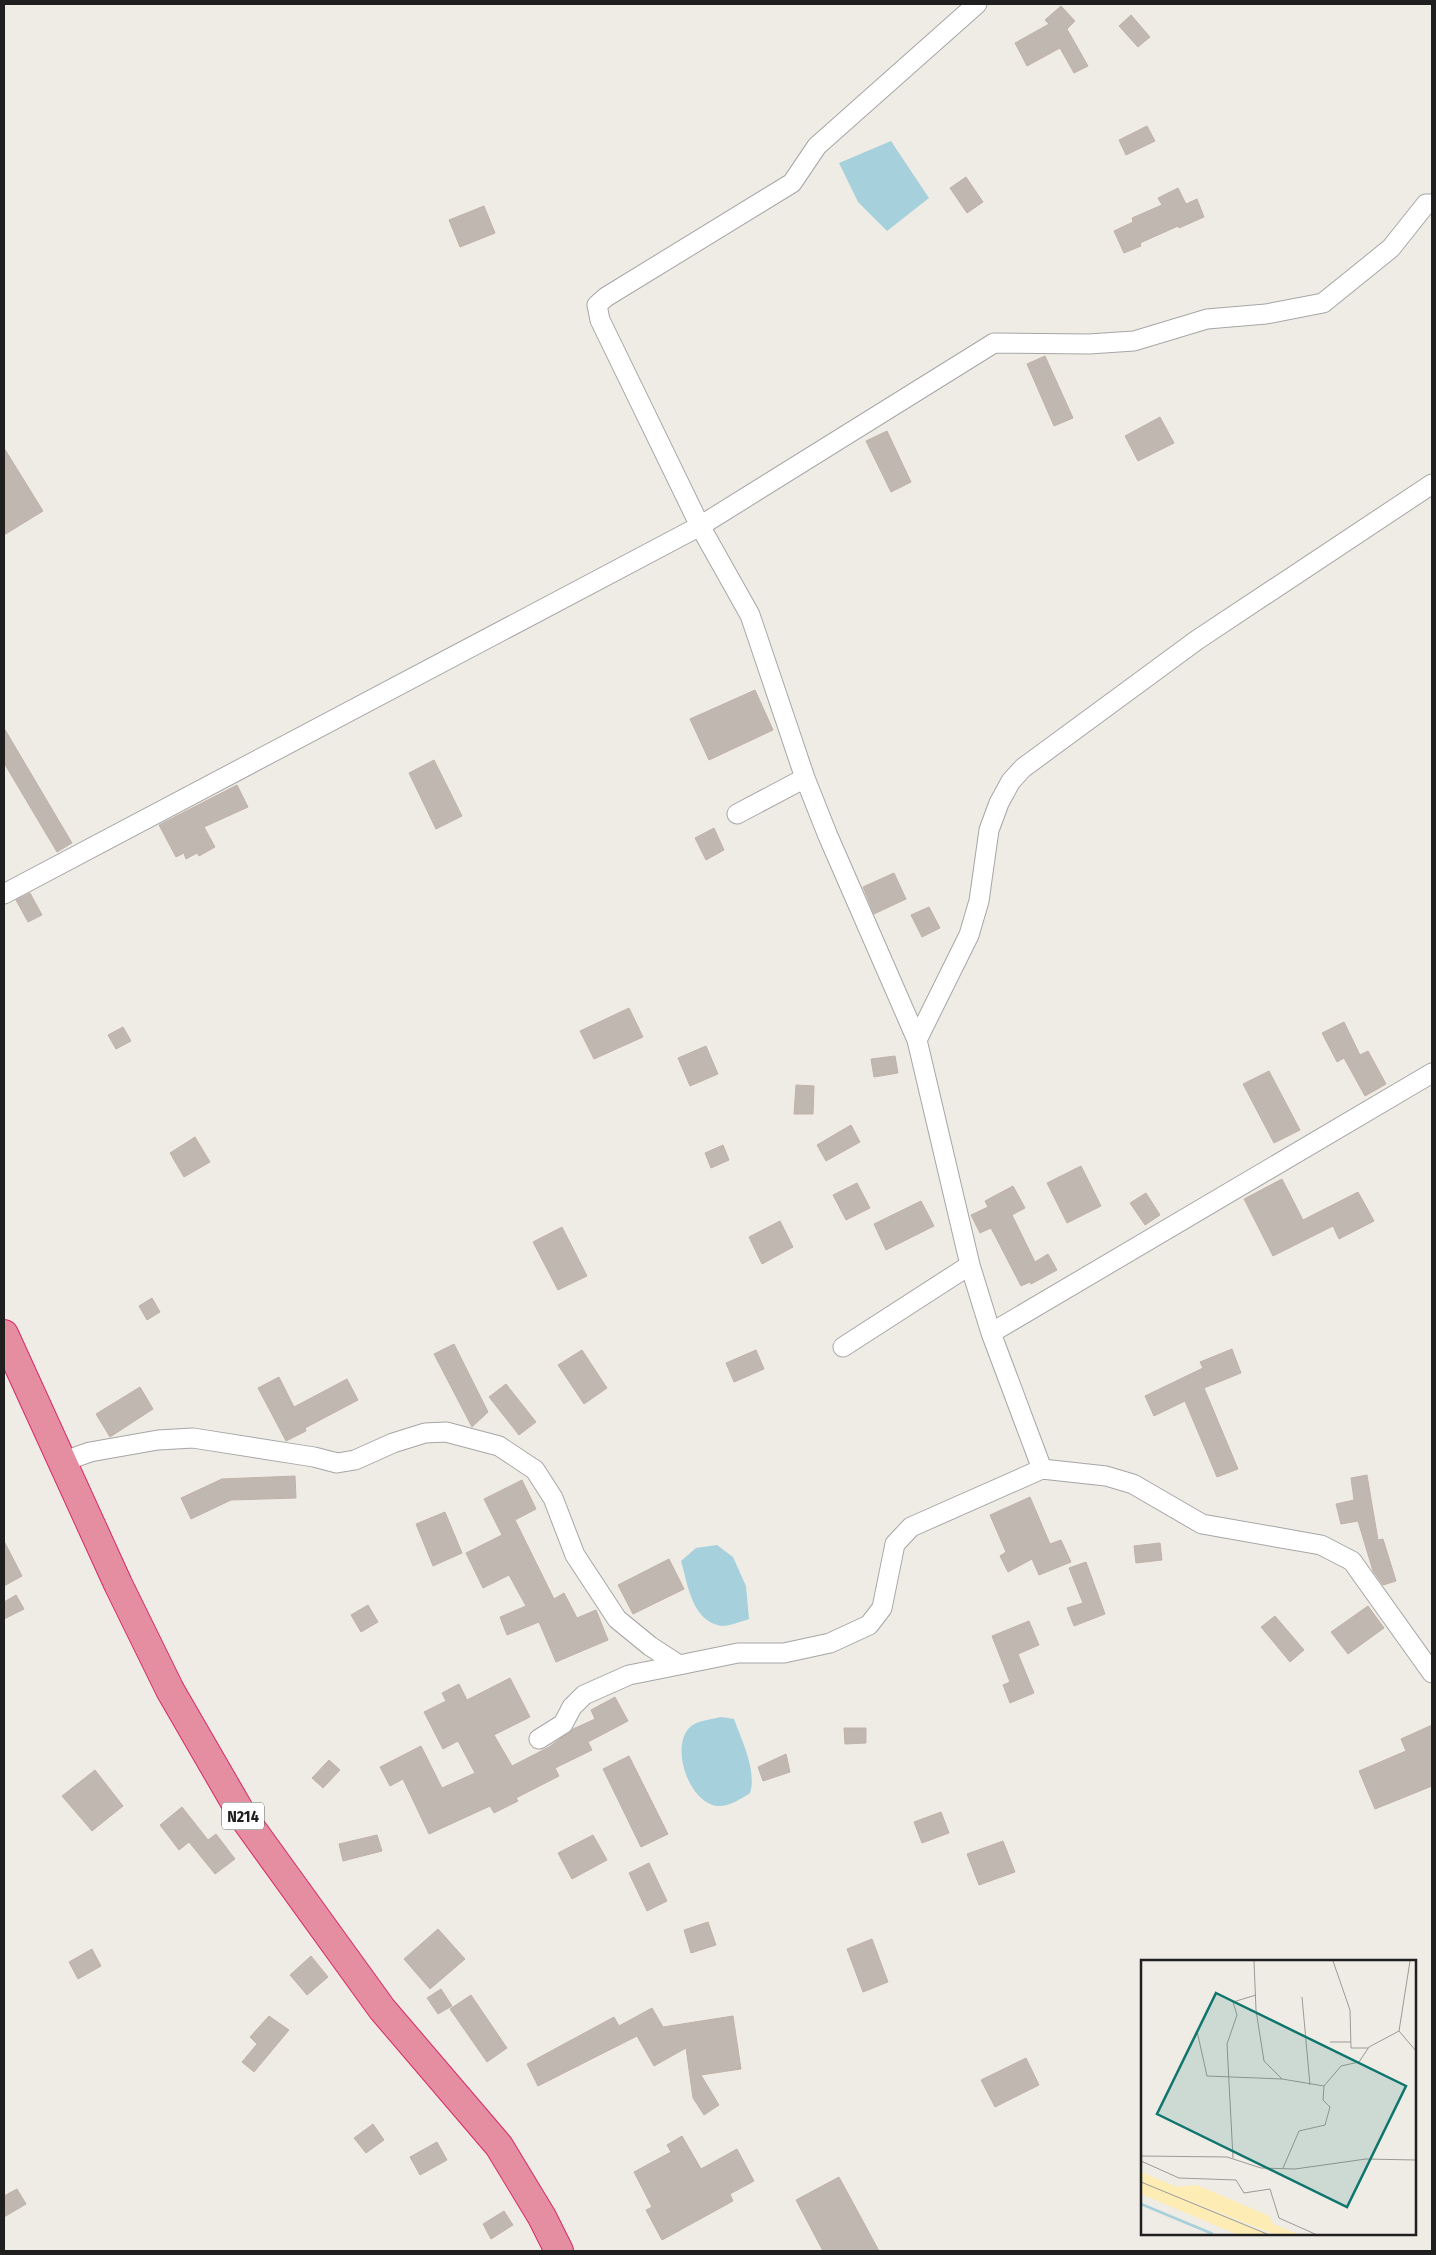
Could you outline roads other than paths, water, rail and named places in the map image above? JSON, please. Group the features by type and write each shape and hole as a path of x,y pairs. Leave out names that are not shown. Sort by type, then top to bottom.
{"highway":[{"name":"N214","path":"4,1334 118,1584 170,1690 244,1818 382,2009 500,2146 542,2217 559,2251"}],"street":[{"path":"977,4 817,146 792,183 606,297 597,305 600,320 700,526 750,614 805,778 828,836 917,1040 970,1265 991,1333 1042,1469"},
{"path":"4,894 700,526 994,343 1089,344 1134,341 1207,319 1266,314 1323,303 1392,248 1426,204 1432,204"},
{"path":"917,1040 969,935 979,901 990,830 999,803 1011,781 1023,768 1196,640 1432,484"},
{"path":"738,814 805,778"},
{"path":"991,1333 1432,1073"},
{"path":"843,1347 970,1265"},
{"path":"62,1462 90,1452 158,1440 193,1438 314,1457 337,1463 355,1460 393,1443 424,1433 446,1432 499,1446 535,1470 553,1498 575,1555 617,1619 650,1646 680,1664"},
{"path":"539,1739 563,1724 572,1707 584,1694 629,1675 738,1653 784,1652 830,1642 869,1625 882,1608 895,1544 911,1527 1042,1469 1106,1476 1133,1484 1202,1524 1321,1545 1352,1561 1432,1673"}],"water":[{"path":"891,141 929,198 887,231 858,202 839,163"},
{"path":"717,1545 733,1557 746,1586 749,1619 725,1626 712,1623 704,1618 698,1610 689,1591 681,1561 696,1548"},
{"path":"721,1717 734,1719 748,1756 752,1784 750,1793 730,1804 718,1806 708,1803 699,1796 692,1786 682,1761 682,1749 684,1737 692,1725"}]}
